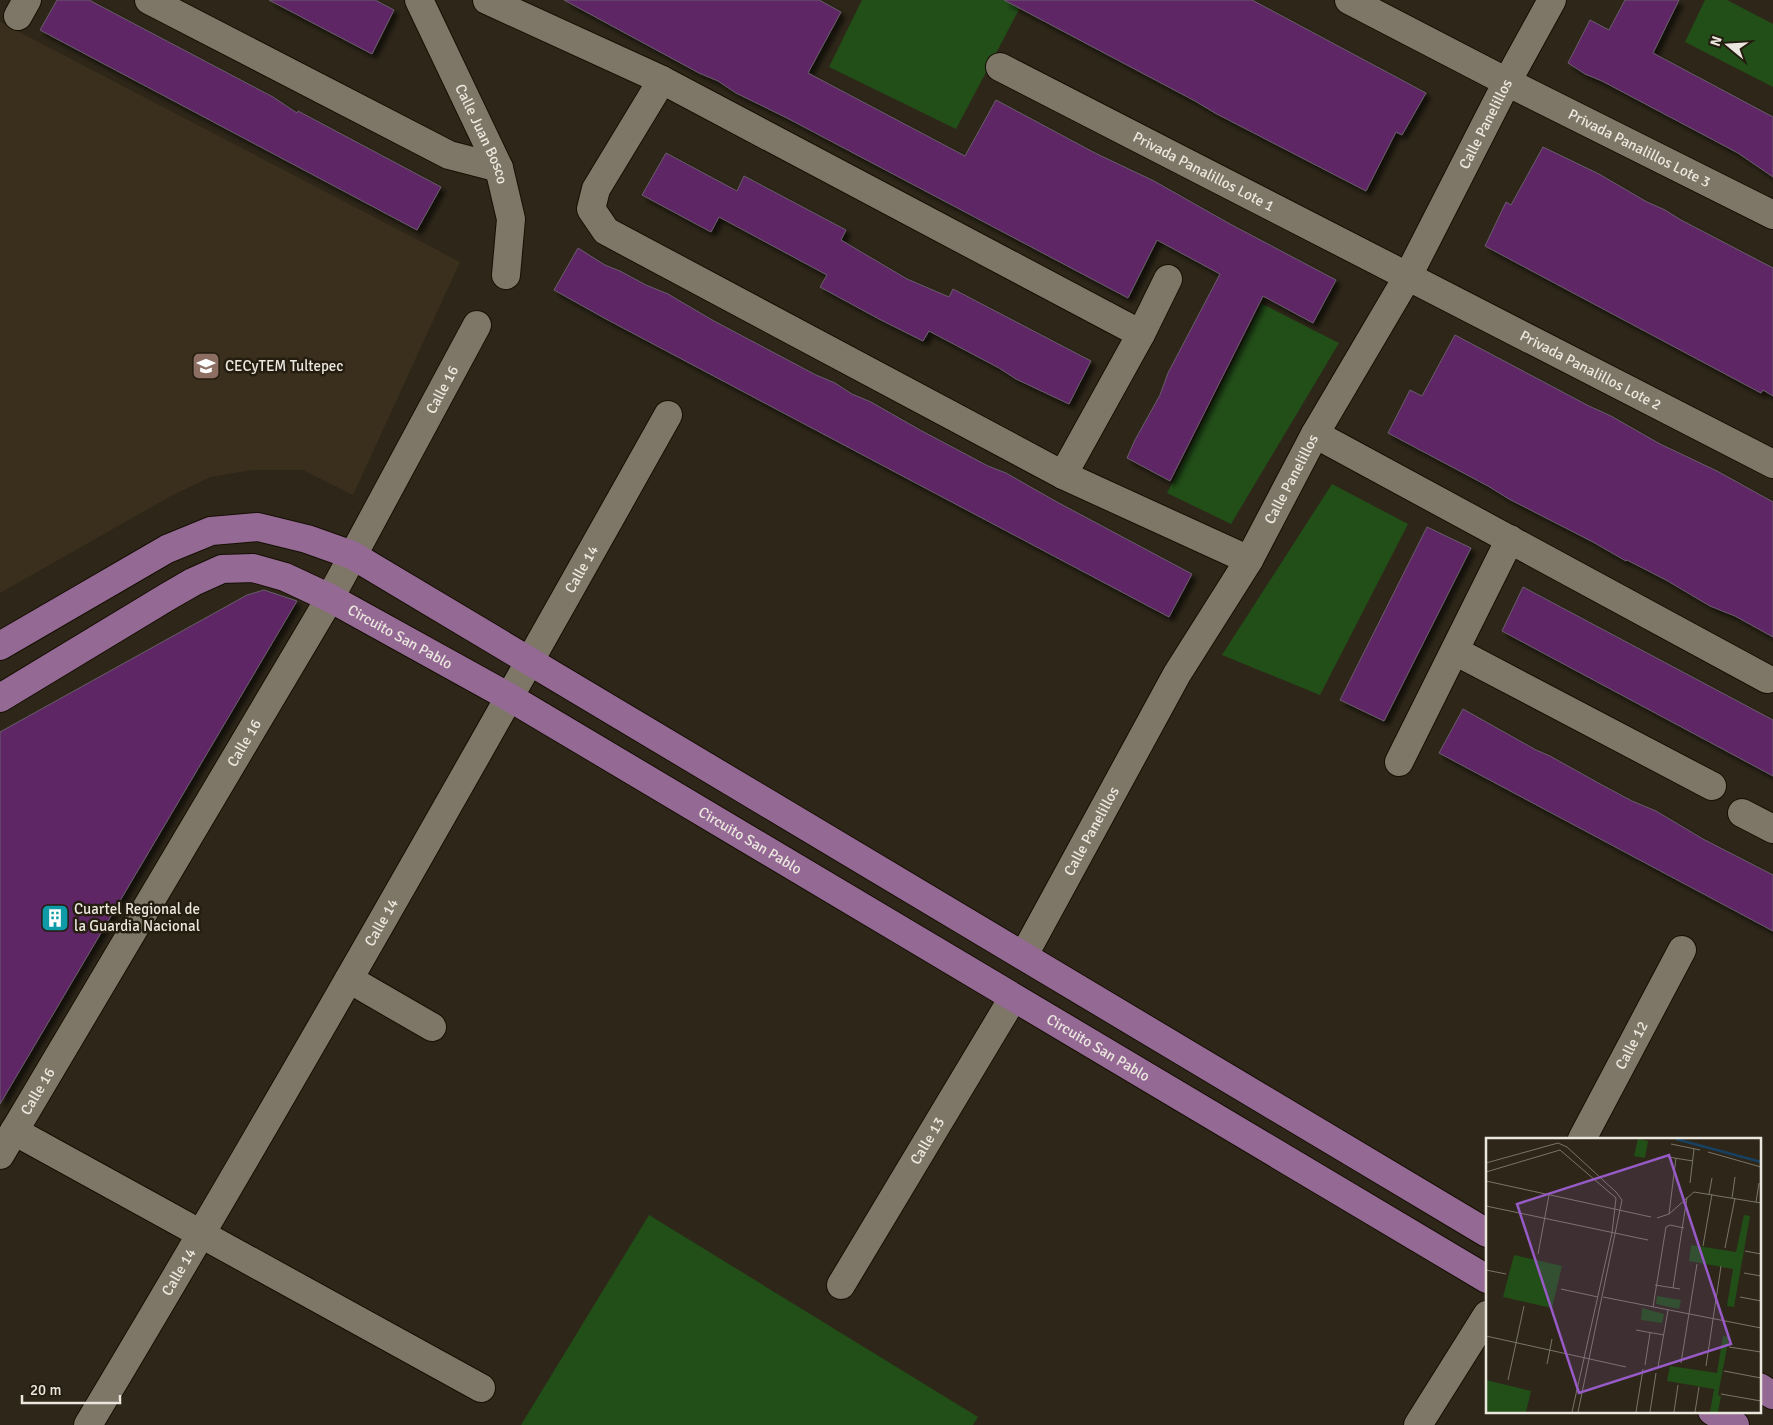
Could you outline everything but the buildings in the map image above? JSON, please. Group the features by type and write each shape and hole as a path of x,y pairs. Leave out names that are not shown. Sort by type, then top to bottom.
{"main road":[{"path":"0,646 167,549 211,531 258,527 307,539 352,555 1486,1232"},
{"name":"Circuito San Pablo","path":"0,698 167,597 193,582 222,569 253,568 285,577 330,598 509,697 1486,1278"},
{"path":"1760,1388 1773,1394"},
{"path":"1714,1412 1735,1425"}],"street":[{"path":"149,0 449,155 499,168"},
{"name":"Calle Juan Bosco","path":"419,0 499,168 511,219 506,275"},
{"path":"487,0 662,80 1141,334"},
{"name":"Privada Panalillos Lote 3","path":"1349,0 1773,215"},
{"name":"Calle Panelillos","path":"1024,955 1177,674 1249,560 1315,434 1408,276 1552,0"},
{"name":"Privada Panalillos Lote 1","path":"1000,67 1408,276"},
{"path":"662,80 596,189 591,209 606,231 1063,475 1249,560"},
{"name":"Privada Panalillos Lote 2","path":"1408,276 1773,464"},
{"path":"1063,475 1141,334 1168,279"},
{"name":"Calle 16","path":"0,1155 330,598 477,325"},
{"name":"Calle 14","path":"88,1425 202,1235 530,662 668,416"},
{"path":"1315,434 1767,678"},
{"path":"1399,762 1510,539"},
{"path":"1455,651 1712,786"},
{"path":"1742,813 1773,829"},
{"name":"Calle 12","path":"1583,1138 1682,950"},
{"path":"349,979 432,1026"},
{"name":"Calle 13","path":"840,1285 1013,998"},
{"path":"14,1131 481,1388"},
{"path":"1418,1425 1486,1317"}],"shaded area":[{"name":"CECyTEM Tultepec","path":"0,22 460,262 353,495 303,470 252,470 210,477 169,497 0,593"}],"green space":[{"path":"862,0 1024,0 956,129 829,67"},
{"path":"1705,0 1727,0 1773,24 1773,87 1685,42"},
{"path":"1262,304 1339,343 1231,524 1167,493"},
{"path":"1332,484 1408,524 1320,695 1222,655"},
{"path":"649,1215 978,1417 973,1425 521,1425"}],"place":[{"name":"CECyTEM Tultepec","path":"206,366"},
{"name":"Cuartel Regional de la Guardia Nacional","path":"55,918"}]}
